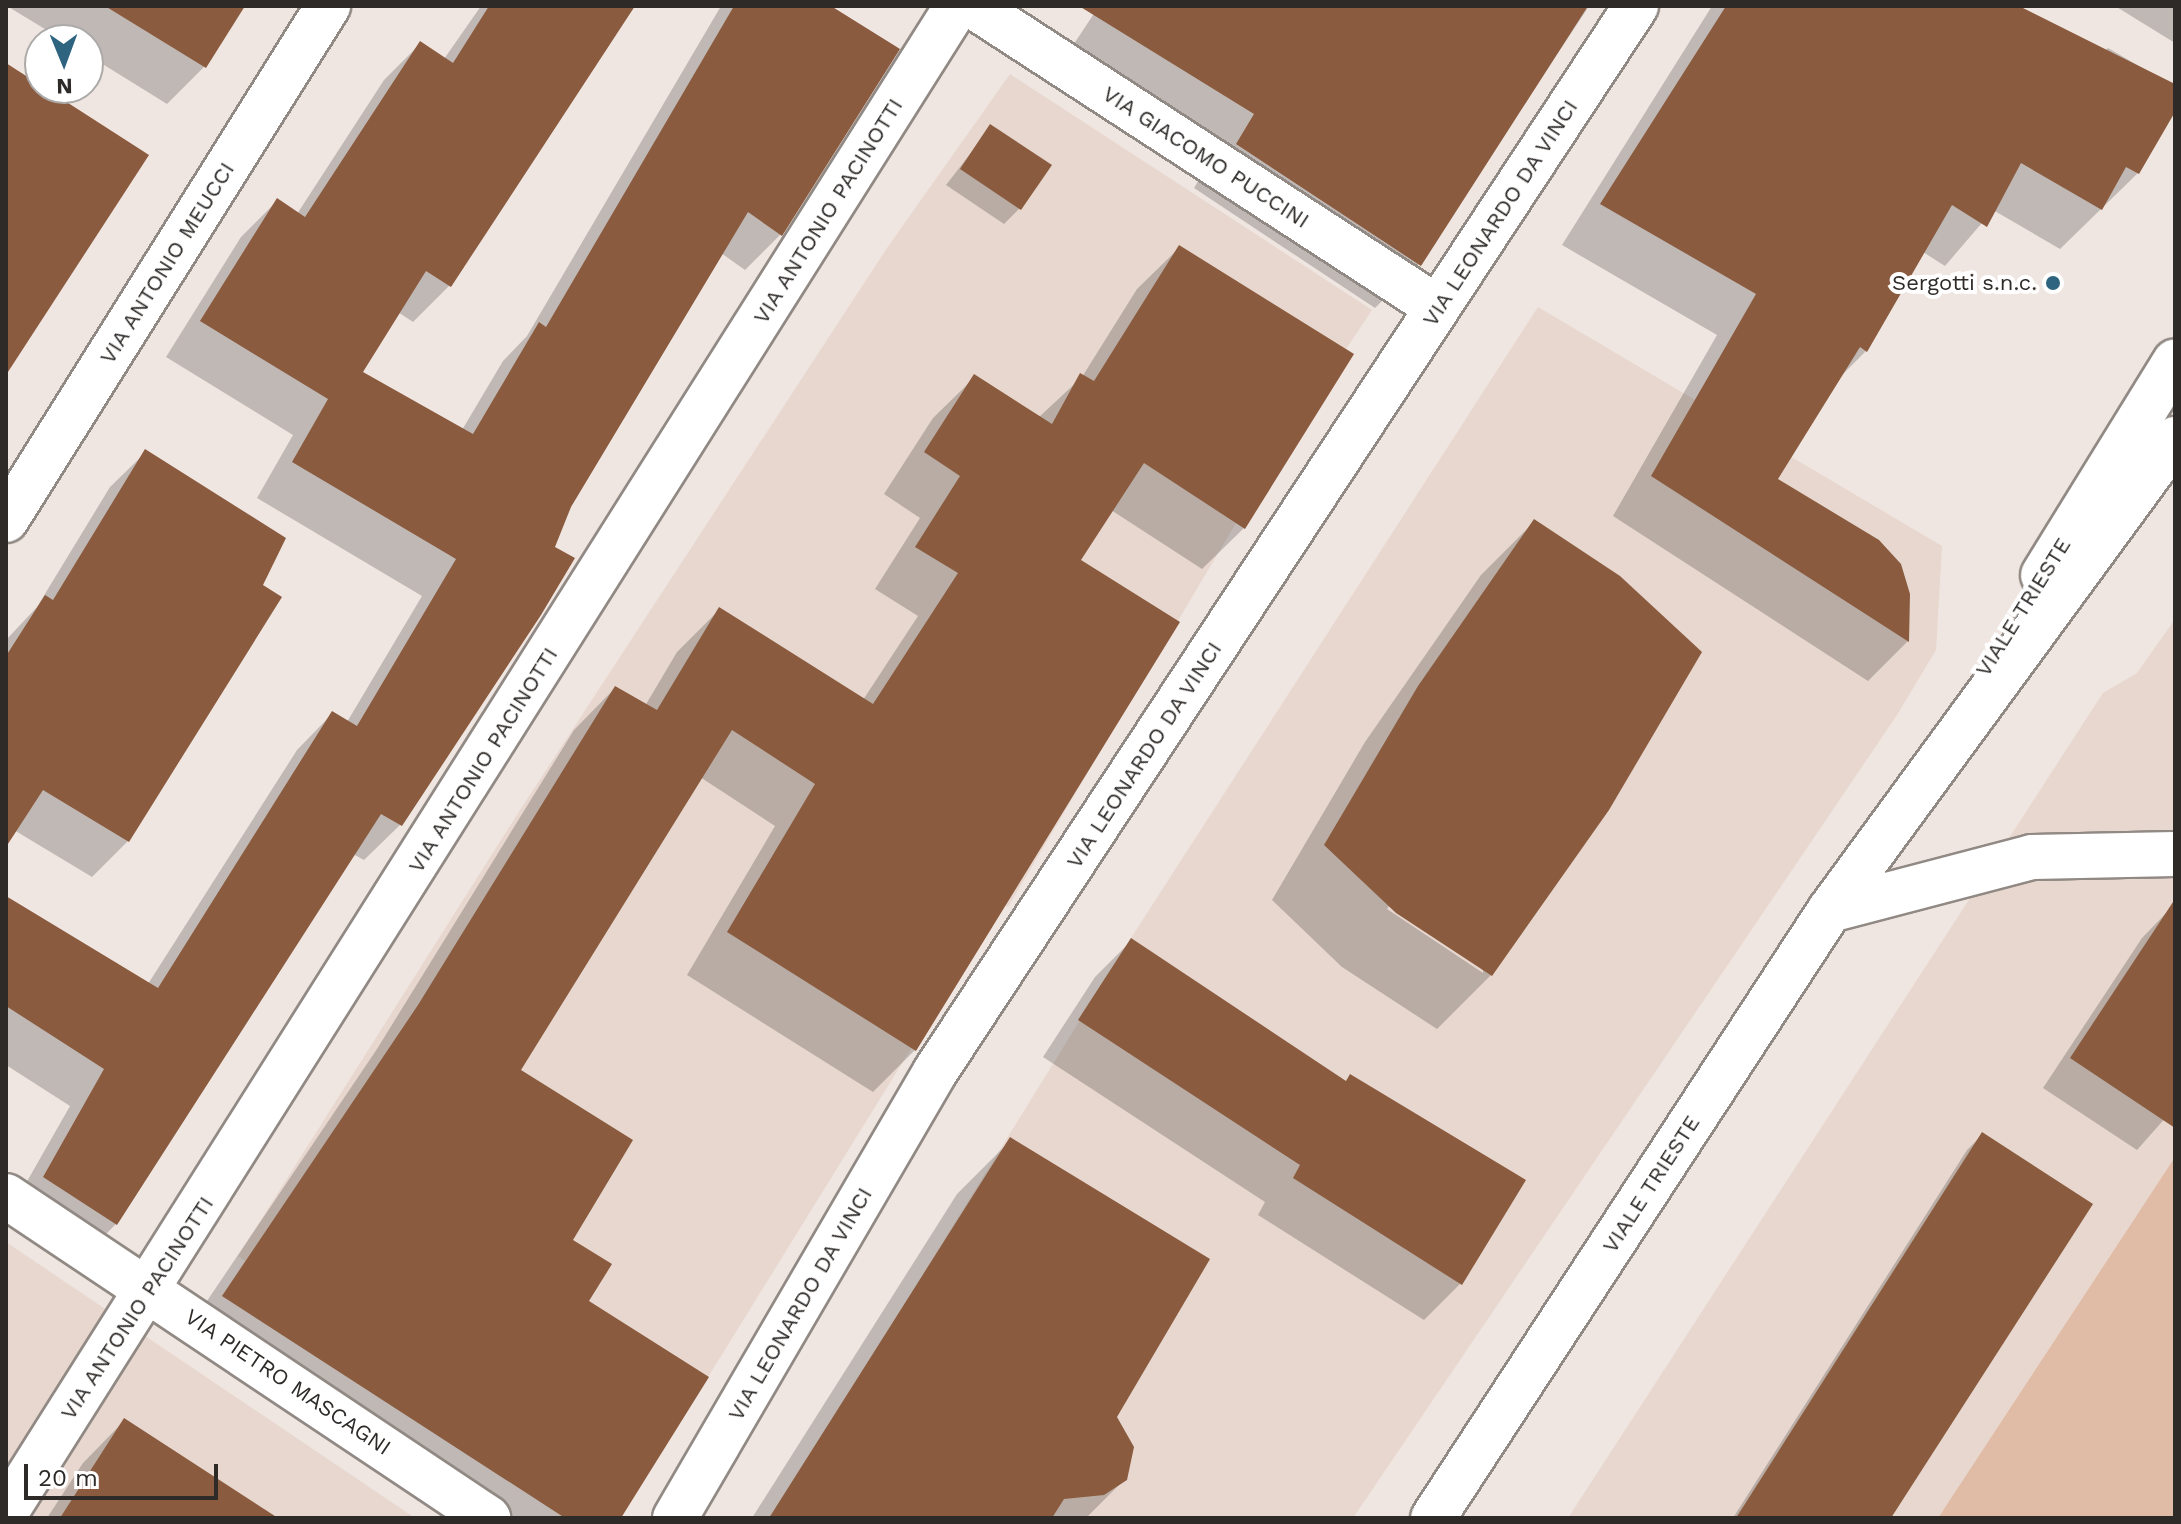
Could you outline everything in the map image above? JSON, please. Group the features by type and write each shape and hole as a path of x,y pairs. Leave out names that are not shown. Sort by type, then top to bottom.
{"street":[{"name":"VIA ANTONIO MEUCCI","path":"6,520 328,6"},
{"name":"VIA ANTONIO PACINOTTI","path":"6,1512 152,1288 957,6"},
{"name":"VIA GIACOMO PUCCINI","path":"973,6 1438,308"},
{"name":"VIA LEONARDO DA VINCI","path":"675,1518 935,1072 1636,6"},
{"name":"VIALE TRIESTE","path":"1871,852 2175,361"},
{"name":"VIALE TRIESTE","path":"1433,1518 1830,910 2175,439"},
{"path":"1830,910 2032,857 2175,854"},
{"name":"VIA PIETRO MASCAGNI","path":"6,1196 152,1288 488,1518"}],"shaded area":[{"path":"1010,74 1372,310 1346,349 1354,354 1245,529 1236,523 1008,907 1001,903 621,1518 565,1518 222,1296 245,1261 238,1256 520,810 887,248"},
{"path":"1538,307 1942,546 1936,650 1897,715 1353,1518 772,1518 1131,938"},
{"path":"2175,619 2175,1157 1938,1518 1568,1518 2103,693 2137,673"},
{"path":"2175,1157 2175,1518 1938,1518"},
{"path":"6,1242 415,1518 6,1518"}],"building":[{"path":"105,6 245,6 206,68"},
{"path":"489,6 635,6 451,287 426,271 363,372 473,434 539,322 546,327 734,6 831,6 900,49 782,236 748,212 571,507 555,547 575,558 541,615 402,826 381,814 117,1225 43,1177 104,1069 6,1006 6,896 158,988 332,711 357,726 456,559 292,462 328,399 200,321 277,198 305,217 420,41 453,63"},
{"path":"1079,6 1588,6 1421,266 1236,144 1254,114"},
{"path":"1726,6 2019,6 2175,84 2175,112 2139,174 2126,167 2102,210 2021,163 1987,227 1952,205 1867,352 1860,347 1778,479 1879,540 1901,564 1910,594 1909,642 1651,476 1756,294 1600,204"},
{"path":"6,63 24,75 24,104 70,104 149,155 6,375"},
{"path":"990,124 1052,165 1021,210 960,169"},
{"path":"1179,245 1354,354 1245,529 1144,463 1081,560 1180,622 916,1051 727,932 815,784 732,730 521,1070 633,1140 573,1240 612,1264 589,1301 709,1377 621,1518 565,1518 222,1296 418,1005 615,686 657,710 719,607 873,704 958,573 915,547 960,476 924,452 974,374 1052,424 1080,373 1094,381"},
{"path":"145,449 286,538 263,585 282,597 129,842 43,790 6,847 6,656 45,595 53,600"},
{"path":"1534,519 1620,576 1702,652 1609,810 1492,976 1396,913 1324,845 1418,686"},
{"path":"2175,899 2175,1128 2070,1058"},
{"path":"1131,938 1346,1081 1350,1074 1526,1180 1462,1285 1293,1178 1300,1165 1078,1020"},
{"path":"1982,1132 2093,1204 1891,1518 1736,1518"},
{"path":"1010,1137 1210,1259 1117,1417 1134,1447 1127,1480 1104,1495 1064,1499 1052,1518 769,1518"},
{"path":"124,1418 278,1518 60,1518"}],"place":[{"name":"Sergotti s.n.c.","path":"2053,283"}]}
